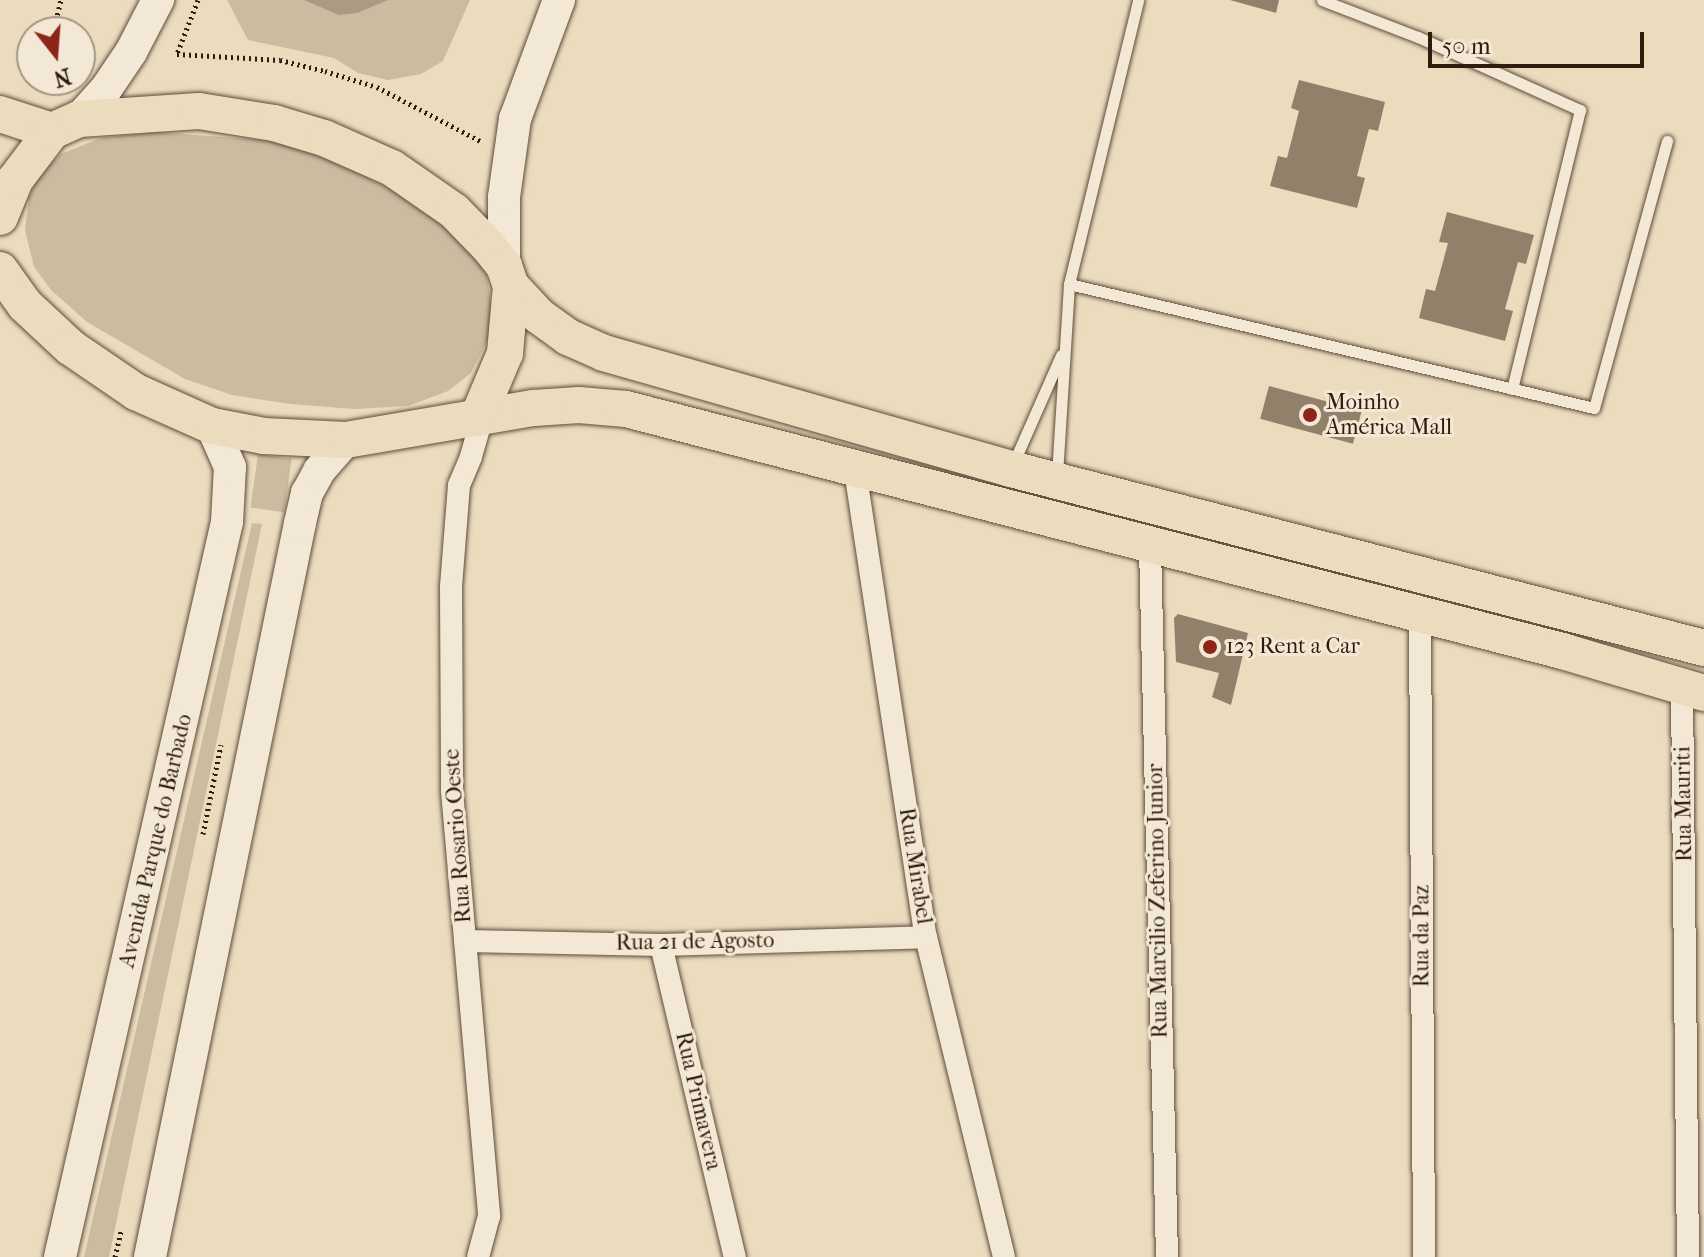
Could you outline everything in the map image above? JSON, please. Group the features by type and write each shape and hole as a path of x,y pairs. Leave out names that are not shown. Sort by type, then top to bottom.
{"main road":[{"path":"0,217 15,180 65,125 106,89 131,52 158,0"},
{"path":"478,417 505,353 507,276 504,197 515,119 559,0"},
{"path":"0,114 65,125 199,111 274,123 324,138 392,168 454,211 539,316 560,332 604,353 1011,469 1704,648"},
{"path":"0,270 25,305 70,347 136,392 212,426 264,436 346,440 478,417 579,405 626,409 1420,614 1693,690"},
{"name":"Avenida Parque do Barbado","path":"60,1257 227,522 230,467 212,426"},
{"path":"150,1257 307,493 319,471 346,440"}],"street":[{"name":"Rua Rosario Oeste","path":"478,417 474,446 459,485 451,587 452,791 489,1216 478,1257"},
{"name":"Rua Mirabel","path":"855,470 926,937 1004,1257"},
{"name":"Rua Marcilio Zeferino Junior","path":"1150,546 1167,1257"},
{"name":"Rua da Paz","path":"1420,614 1424,1257"},
{"name":"Rua Mauriti","path":"1688,1257 1693,690"},
{"name":"Rua 21 de Agosto","path":"465,941 661,945 926,937"},
{"name":"Rua Primavera","path":"661,945 735,1257"}],"lane":[{"path":"1057,481 1069,284 1138,0"},
{"path":"1322,0 1418,37 1580,110 1512,389"},
{"path":"1069,284 1594,408 1667,141"},
{"path":"1011,469 1064,347"}],"path":[{"path":"198,0 177,54 280,60 338,75 377,87 490,147"}],"shaded area":[{"path":"227,0 470,0 443,61 421,74 388,80 358,73 334,58 248,40"},
{"path":"304,0 388,0 357,13 339,15"},
{"path":"155,132 277,141 324,155 425,207 481,260 487,278 492,312 489,337 471,373 448,391 408,406 354,409 290,404 232,395 185,379 87,322 51,290 34,267 25,230 29,197 39,175 61,154 101,138"},
{"path":"258,454 292,459 284,512 250,507"},
{"path":"252,523 262,524 109,1257 84,1257"}],"building":[{"path":"1230,0 1279,0 1276,13"},
{"path":"1299,80 1385,102 1378,131 1369,129 1357,176 1365,178 1357,208 1270,186 1278,156 1287,158 1299,111 1291,108"},
{"path":"1447,212 1534,235 1526,264 1518,262 1505,309 1513,311 1505,341 1419,318 1426,289 1435,291 1448,243 1439,242"},
{"name":"Moinho América Mall","path":"1269,386 1362,411 1353,444 1260,419"},
{"name":"123 Rent a Car","path":"1178,614 1248,633 1231,705 1212,697 1219,673 1176,662 1174,618"}],"place":[{"name":"Moinho América Mall","path":"1310,415"},
{"name":"123 Rent a Car","path":"1210,647"}]}
